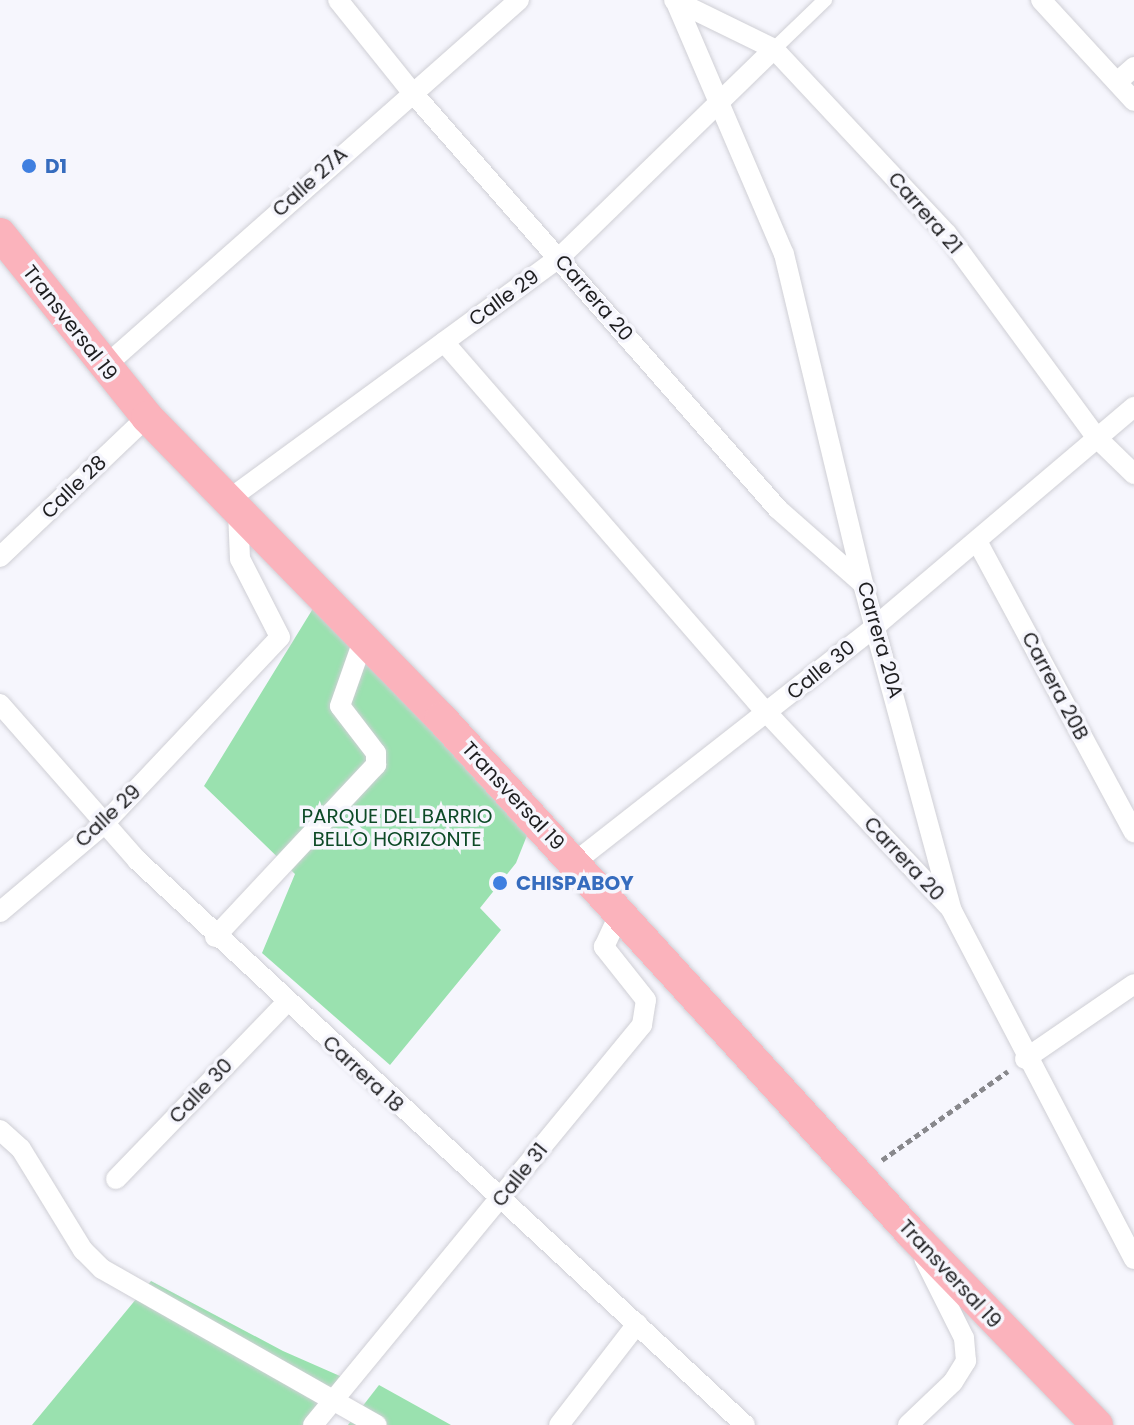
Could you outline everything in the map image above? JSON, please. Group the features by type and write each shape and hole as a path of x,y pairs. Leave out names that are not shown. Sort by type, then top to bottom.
{"main road":[{"name":"Transversal 19","path":"0,234 147,417 364,638 575,862 912,1234 1097,1425"}],"street":[{"name":"Carrera 20","path":"338,0 411,91 778,509 863,584"},
{"name":"Calle 27A","path":"104,367 411,91 519,0"},
{"name":"Carrera 21","path":"675,0 774,49 947,234 1097,438 1134,474"},
{"name":"Carrera 20A","path":"675,0 784,254 863,584 878,624 951,909 1025,1059 1134,1259"},
{"name":"Calle 29","path":"0,912 103,825 280,637 240,559 233,506 444,342 559,258 825,0"},
{"path":"1041,0 1134,101"},
{"path":"1117,82 1134,67"},
{"name":"Carrera 20","path":"444,342 767,713 951,909"},
{"name":"Calle 30","path":"575,862 878,624 1134,407"},
{"name":"Calle 28","path":"0,557 147,417"},
{"name":"Carrera 20B","path":"977,541 1134,832"},
{"path":"215,937 376,765 376,753 340,706 364,638"},
{"name":"Carrera 18","path":"0,704 103,825 215,937 745,1425"},
{"name":"Calle 31","path":"313,1425 500,1200 647,1012 646,1000 604,947 620,913"},
{"path":"1025,1059 1134,984"},
{"name":"Calle 30","path":"116,1179 287,1002"},
{"path":"0,1130 21,1149 83,1250 102,1269 377,1425"},
{"path":"908,1425 953,1382 966,1361 964,1338 912,1234"},
{"path":"559,1425 637,1324"}],"path":[{"path":"859,1176 1025,1059"}],"green space":[{"name":"PARQUE DEL BARRIO BELLO HORIZONTE","path":"325,589 536,813 516,863 480,908 501,930 390,1065 262,953 295,874 204,786"},
{"path":"151,1281 283,1351 349,1380 311,1425 32,1425"},
{"path":"379,1385 451,1425 348,1425"}],"place":[{"name":"D1","path":"29,166"},
{"name":"CHISPABOY","path":"500,883"}]}
